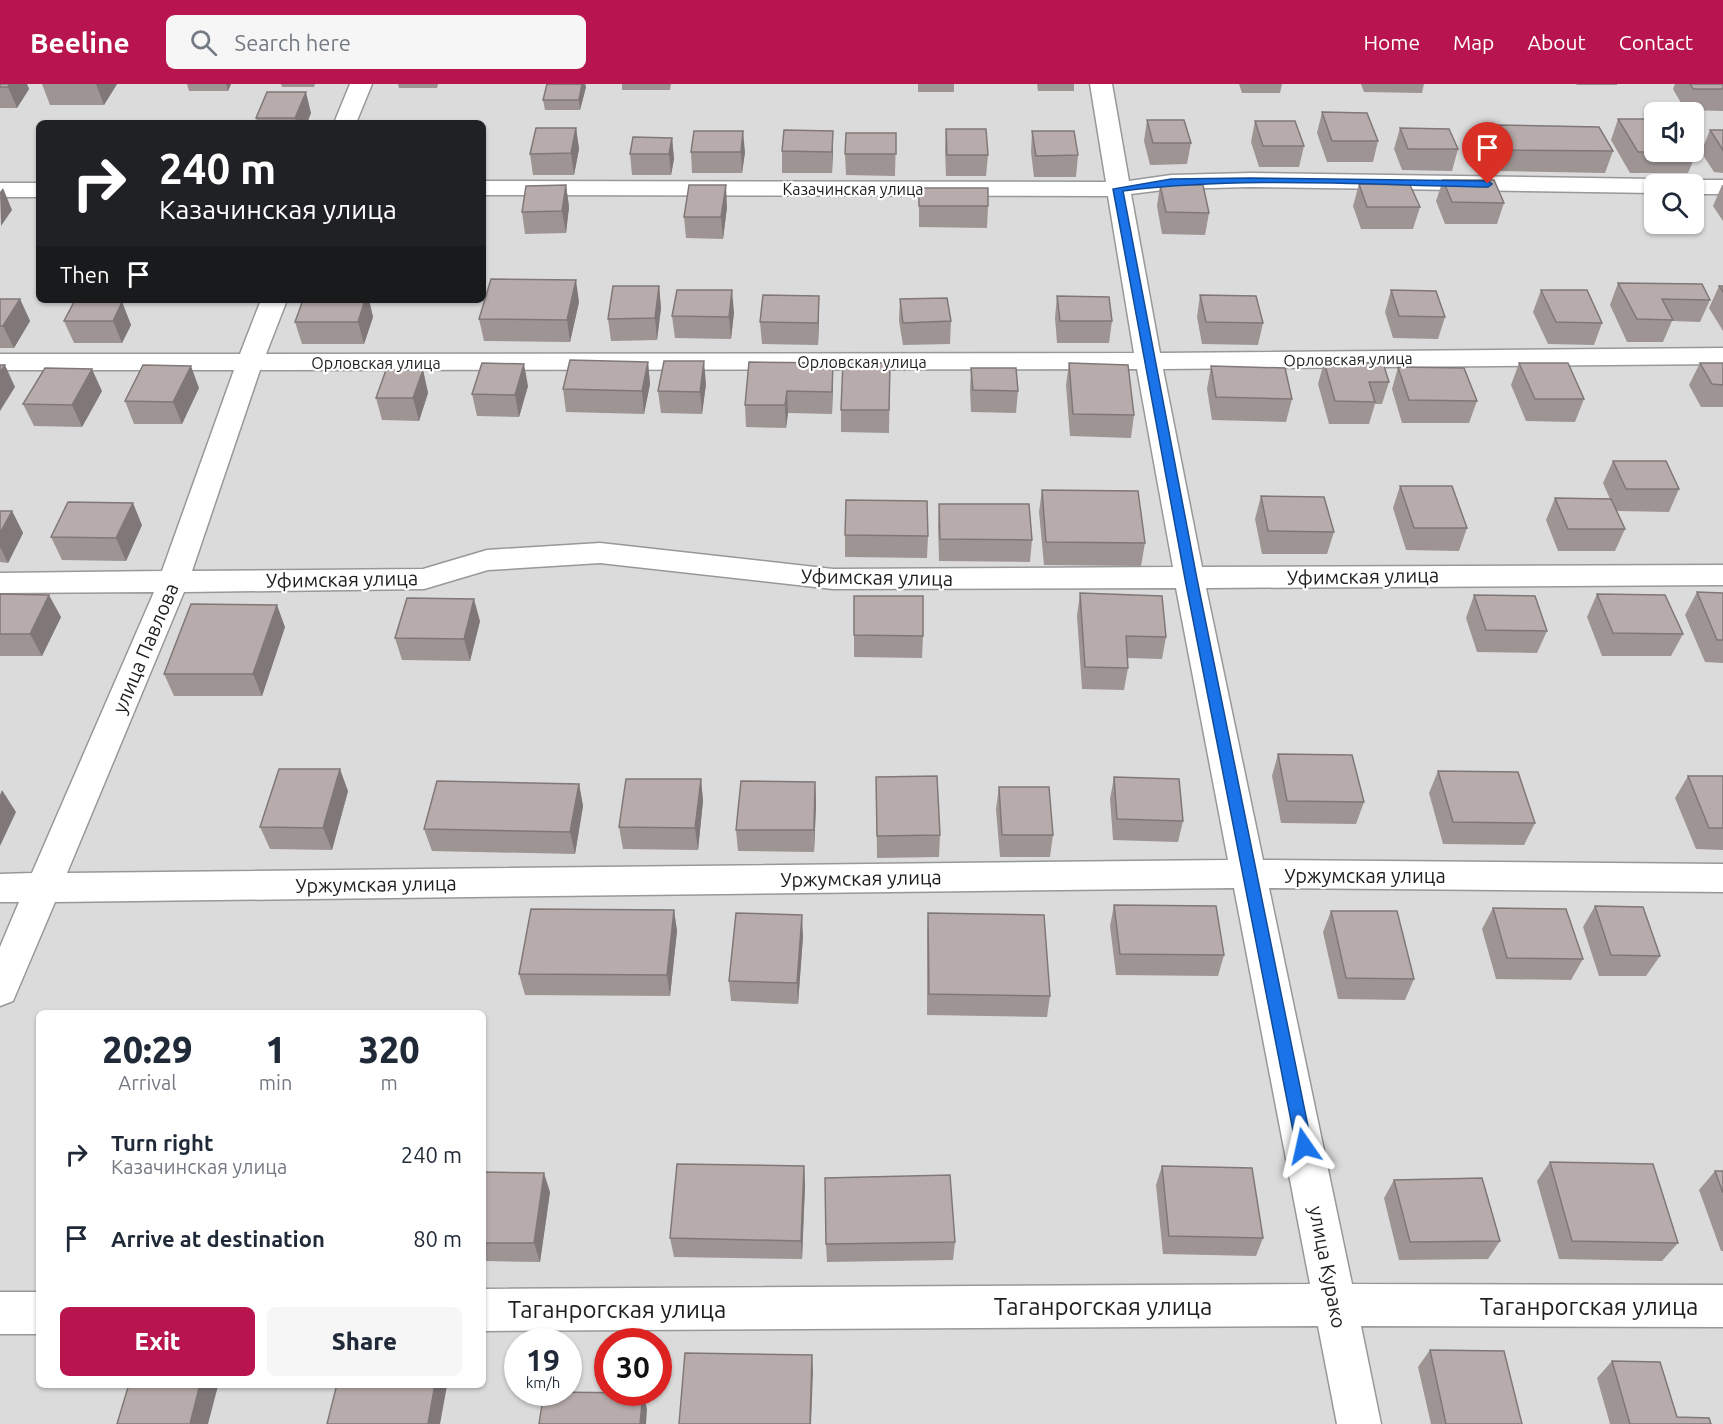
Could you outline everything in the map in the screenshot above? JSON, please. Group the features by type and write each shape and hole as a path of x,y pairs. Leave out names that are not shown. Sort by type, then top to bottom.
{"street":[{"path":"346,120 361,84"},
{"name":"улица Курако","path":"1101,84 1118,189 1191,579 1359,1424"},
{"name":"Казачинская улица","path":"486,188 1118,189 1171,182 1250,180 1644,186"},
{"path":"1704,187 1723,187"},
{"path":"0,190 36,190"},
{"name":"улица Павлова","path":"0,990 173,582 249,363 273,303"},
{"name":"Орловская улица","path":"0,362 1150,361 1723,356"},
{"name":"Уфимская улица","path":"0,583 424,579 487,560 600,553 833,579 1191,579 1604,573 1723,574"},
{"name":"Уржумская улица","path":"0,888 1250,874 1723,878"},
{"name":"Таганрогская улица","path":"486,1310 1336,1305 1723,1306"},
{"path":"0,1313 36,1313"}],"shaded area":[{"path":"0,84 1723,84 1723,1424 0,1424"}],"building":[{"path":"0,84 10,84 8,87 0,87"},
{"path":"547,84 582,84 579,100 543,100"},
{"path":"1690,84 1723,84 1723,89 1693,89"},
{"path":"267,92 306,92 295,118 256,118"},
{"path":"1322,112 1367,113 1378,141 1332,141"},
{"path":"1618,119 1644,119 1644,152 1638,152"},
{"path":"1147,120 1184,120 1191,143 1153,143"},
{"path":"1255,121 1295,121 1304,146 1263,146"},
{"path":"1497,125 1599,127 1613,151 1508,150"},
{"path":"536,128 576,128 571,153 530,154"},
{"path":"1400,128 1449,129 1458,149 1408,149"},
{"path":"946,129 986,129 988,155 947,155"},
{"path":"784,130 833,131 832,152 782,151"},
{"path":"1710,130 1723,130 1723,150"},
{"path":"694,131 743,131 741,152 691,152"},
{"path":"1032,131 1074,131 1078,155 1036,156"},
{"path":"846,133 896,133 896,154 845,154"},
{"path":"633,137 672,138 669,154 630,154"},
{"path":"1443,180 1494,180 1504,203 1452,202"},
{"path":"1359,184 1410,185 1420,207 1367,207"},
{"path":"566,185 562,211 522,212 526,186"},
{"path":"689,185 726,185 721,217 684,217"},
{"path":"1160,185 1203,185 1209,213 1166,212"},
{"path":"919,188 988,188 988,206 919,206"},
{"path":"491,279 576,280 567,320 479,319 484,303 486,303"},
{"path":"1618,283 1702,284 1710,300 1662,299 1673,320 1637,319"},
{"path":"613,286 659,286 655,318 608,319"},
{"path":"677,290 732,290 729,317 672,316"},
{"path":"1391,290 1436,291 1445,317 1399,316"},
{"path":"1541,290 1587,290 1602,323 1556,322"},
{"path":"763,295 819,296 818,323 760,322"},
{"path":"1200,295 1256,296 1263,323 1206,322"},
{"path":"1057,296 1109,297 1112,321 1060,321"},
{"path":"947,298 951,321 903,323 900,299"},
{"path":"0,299 20,299 3,326 0,326"},
{"path":"73,303 122,303 113,321 64,321"},
{"path":"302,303 364,303 358,322 295,322"},
{"path":"570,360 648,362 642,391 563,389"},
{"path":"664,361 704,361 700,392 658,391"},
{"path":"749,362 833,363 832,392 787,391 785,405 745,405"},
{"path":"843,362 890,363 889,410 841,410"},
{"path":"1324,362 1383,363 1389,382 1369,382 1375,402 1335,401"},
{"path":"482,363 524,364 515,395 472,394"},
{"path":"1069,363 1128,365 1134,415 1073,414"},
{"path":"1519,363 1568,363 1584,399 1535,399"},
{"path":"1700,363 1723,363 1723,385 1712,384"},
{"path":"143,365 191,366 173,402 125,401"},
{"path":"1211,366 1285,368 1292,399 1216,397"},
{"path":"1398,367 1464,368 1477,401 1409,400"},
{"path":"45,368 92,369 72,405 23,404"},
{"path":"971,368 1016,368 1018,391 973,390"},
{"path":"386,370 423,370 413,398 376,398"},
{"path":"1613,461 1666,461 1679,489 1626,489"},
{"path":"1400,486 1452,486 1467,528 1414,528"},
{"path":"1042,490 1138,491 1145,543 1046,542"},
{"path":"1261,496 1324,497 1334,532 1268,531"},
{"path":"1555,498 1611,499 1625,529 1568,529"},
{"path":"846,500 927,501 928,536 845,535"},
{"path":"68,502 133,503 116,538 51,537"},
{"path":"939,504 1029,504 1032,540 940,539"},
{"path":"0,511 12,511 0,533"},
{"path":"1697,592 1723,593 1723,640 1717,640"},
{"path":"1080,593 1162,596 1166,637 1126,636 1128,668 1085,667"},
{"path":"0,594 49,595 30,634 0,634"},
{"path":"1597,594 1665,595 1683,634 1613,633"},
{"path":"1474,595 1535,596 1547,631 1486,630"},
{"path":"854,596 923,596 923,636 854,635"},
{"path":"407,598 474,599 464,639 395,638"},
{"path":"191,604 277,605 253,674 164,674"},
{"path":"1278,754 1352,755 1364,802 1287,801"},
{"path":"279,769 340,769 323,828 260,827"},
{"path":"1438,771 1518,772 1535,823 1453,822"},
{"path":"937,776 940,835 877,836 876,777"},
{"path":"1688,776 1723,776 1723,828 1709,828"},
{"path":"1114,777 1179,779 1183,821 1117,819"},
{"path":"626,779 701,779 695,828 619,827"},
{"path":"437,781 579,784 570,832 424,829"},
{"path":"741,781 815,782 814,830 736,830"},
{"path":"999,787 1049,787 1053,835 1002,835"},
{"path":"1114,905 1216,906 1224,955 1120,954"},
{"path":"1595,906 1643,907 1660,956 1611,955"},
{"path":"1493,908 1566,909 1583,959 1507,958"},
{"path":"531,909 674,910 667,975 519,974"},
{"path":"1331,911 1397,911 1414,979 1346,978"},
{"path":"736,913 802,915 797,983 729,981"},
{"path":"928,913 1044,915 1050,996 929,994"},
{"path":"1550,1162 1653,1164 1678,1243 1572,1241"},
{"path":"677,1164 804,1166 801,1241 670,1238"},
{"path":"1162,1166 1252,1168 1263,1238 1169,1236"},
{"path":"1715,1171 1723,1171 1723,1193"},
{"path":"486,1172 544,1173 534,1243 486,1243"},
{"path":"950,1175 955,1242 826,1244 825,1178"},
{"path":"1482,1178 1500,1241 1410,1242 1394,1180"},
{"path":"1430,1350 1504,1351 1522,1424 1446,1424"},
{"path":"685,1353 812,1355 810,1424 679,1424"},
{"path":"1612,1361 1660,1362 1677,1417 1709,1418 1711,1424 1630,1424"},
{"path":"128,1388 199,1388 190,1424 117,1424"},
{"path":"336,1388 434,1388 428,1424 327,1424"},
{"path":"582,1392 594,1393 594,1406 642,1406 640,1424 539,1424 542,1406 582,1406"}],"route":[{"path":"1304,1146 1191,579 1118,189 1171,182 1250,180 1488,184"}]}
